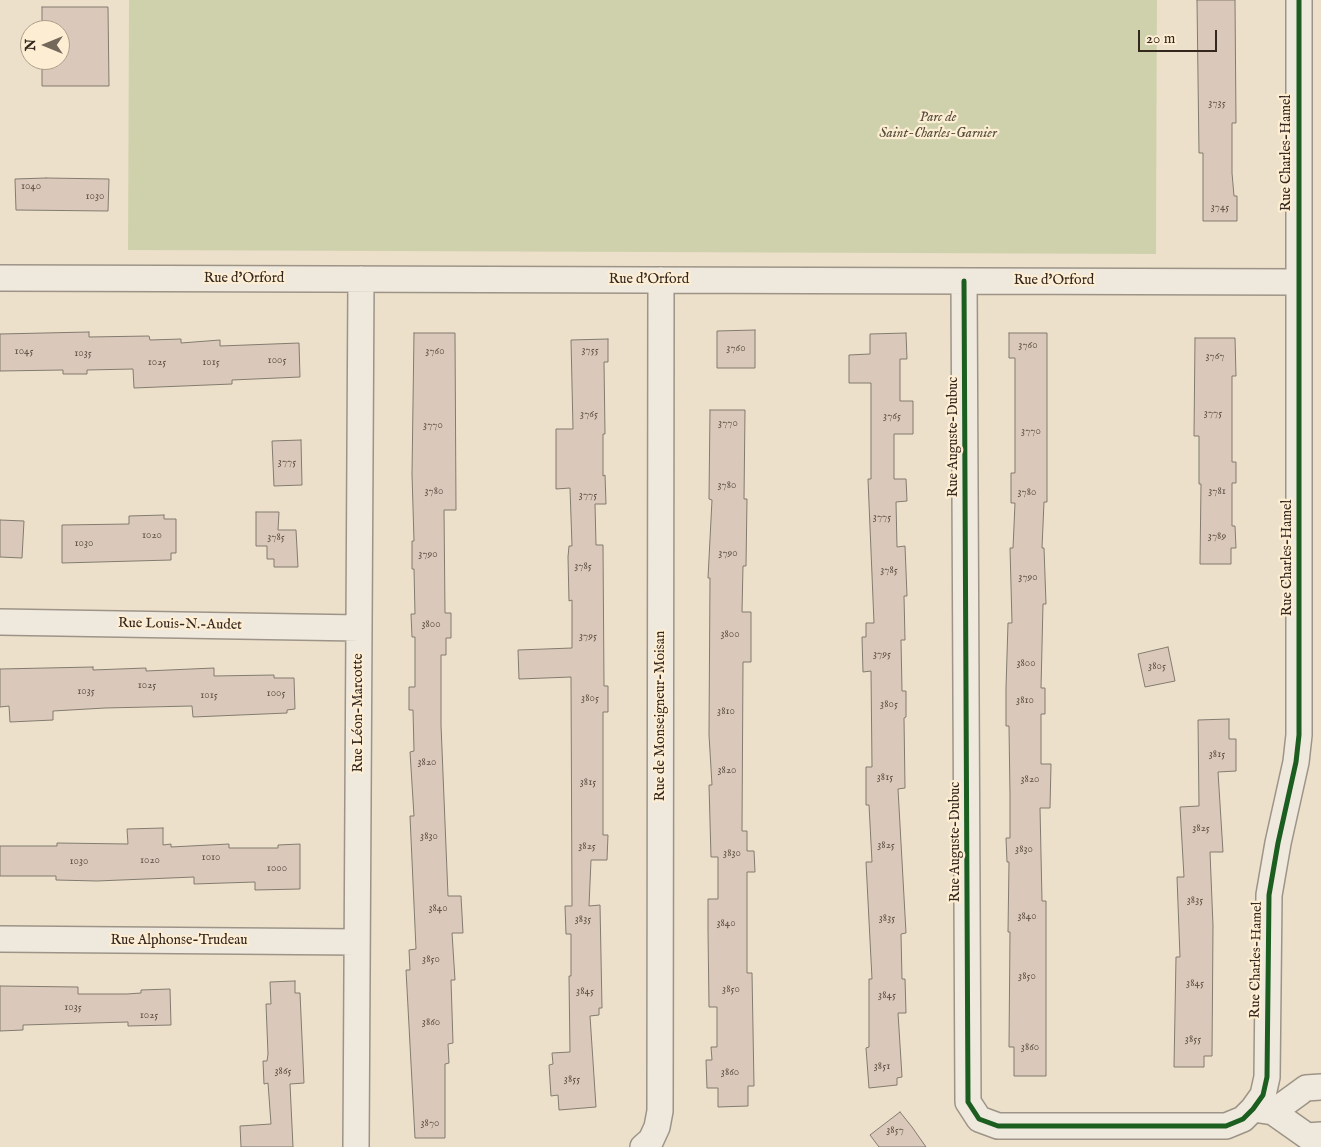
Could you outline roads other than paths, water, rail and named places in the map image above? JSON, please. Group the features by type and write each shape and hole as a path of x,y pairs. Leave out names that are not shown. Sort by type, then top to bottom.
{"street":[{"name":"Rue Charles-Hamel","path":"1263,1111 1263,1095 1268,1077 1269,895 1278,843 1296,762 1298,735 1299,0"},
{"name":"Rue d'Orford","path":"0,278 1298,282"},
{"name":"Rue Léon-Marcotte","path":"356,1147 361,279"},
{"name":"Rue de Monseigneur-Moisan","path":"643,1147 651,1140 658,1127 660,1111 661,280"},
{"name":"Rue Auguste-Dubuc","path":"964,281 968,1102 979,1120 998,1126 1226,1126 1263,1111 1306,1088 1321,1087"},
{"name":"Rue Louis-N.-Audet","path":"0,622 359,628"},
{"name":"Rue Alphonse-Trudeau","path":"0,939 358,942"},
{"path":"1263,1111 1307,1136 1321,1135"}],"park label":[{"name":"Parc de Saint-Charles-Garnier","path":"938,126"}]}
